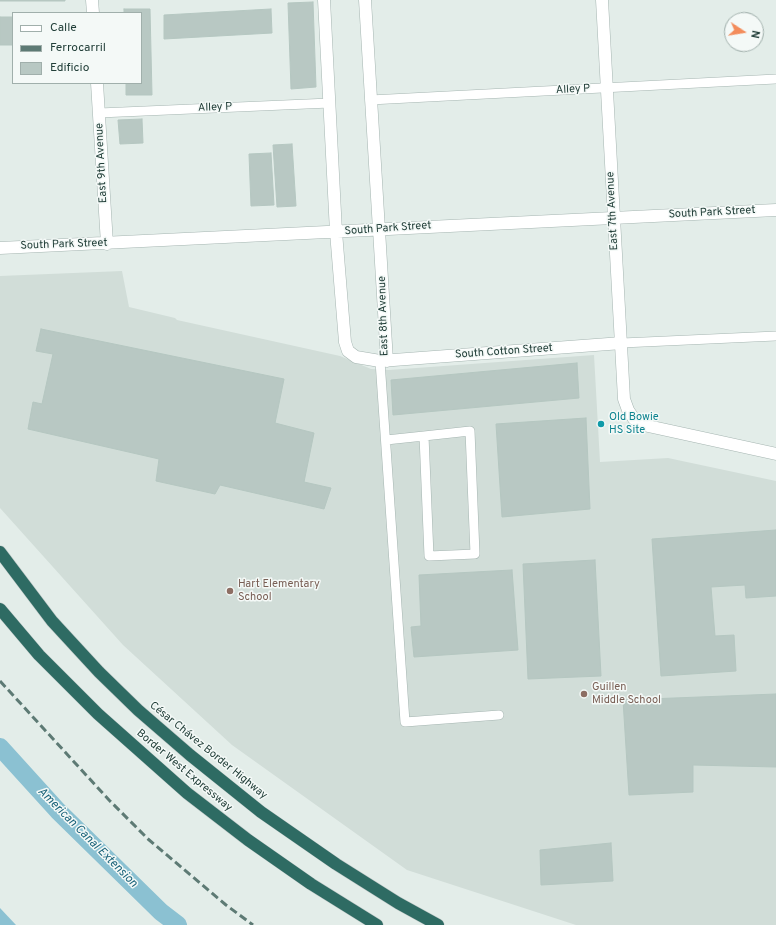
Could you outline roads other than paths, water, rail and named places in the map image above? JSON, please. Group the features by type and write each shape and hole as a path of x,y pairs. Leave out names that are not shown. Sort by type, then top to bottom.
{"highway":[{"name":"César Chávez Border Highway","path":"0,552 52,621 99,672 138,710 190,755 261,812 336,864 398,903 438,925"},
{"name":"Border West Expressway","path":"0,609 39,655 98,714 187,793 280,862 377,925"}],"street":[{"path":"92,0 93,12"},
{"name":"East 8th Avenue","path":"324,0 336,232 345,342 348,351 356,357 384,361 380,228 370,100 365,0"},
{"name":"East 7th Avenue","path":"602,0 624,399 628,410 634,419 648,426 776,454"},
{"name":"East 9th Avenue","path":"97,84 107,244"},
{"name":"South Park Street","path":"0,248 336,232 380,228 776,210"},
{"name":"South Cotton Street","path":"384,361 622,343"}],"lane":[{"name":"Alley P","path":"370,100 776,79"},
{"name":"Alley P","path":"99,113 330,104"},
{"path":"622,343 776,336"},
{"path":"384,361 386,440 405,722 499,715"},
{"path":"386,440 470,431 475,554 429,556 424,436"}],"water":[{"path":"0,908 16,925 0,925"}],"waterway":[{"name":"American Canal Extension","path":"0,747 58,811 161,912 178,925"}],"railway":[{"path":"0,681 109,800 148,839 226,905 253,925"}],"place":[{"name":"Old Bowie HS Site","path":"601,424"},
{"name":"Hart Elementary School","path":"230,591"},
{"name":"Guillen Middle School","path":"584,694"}]}
